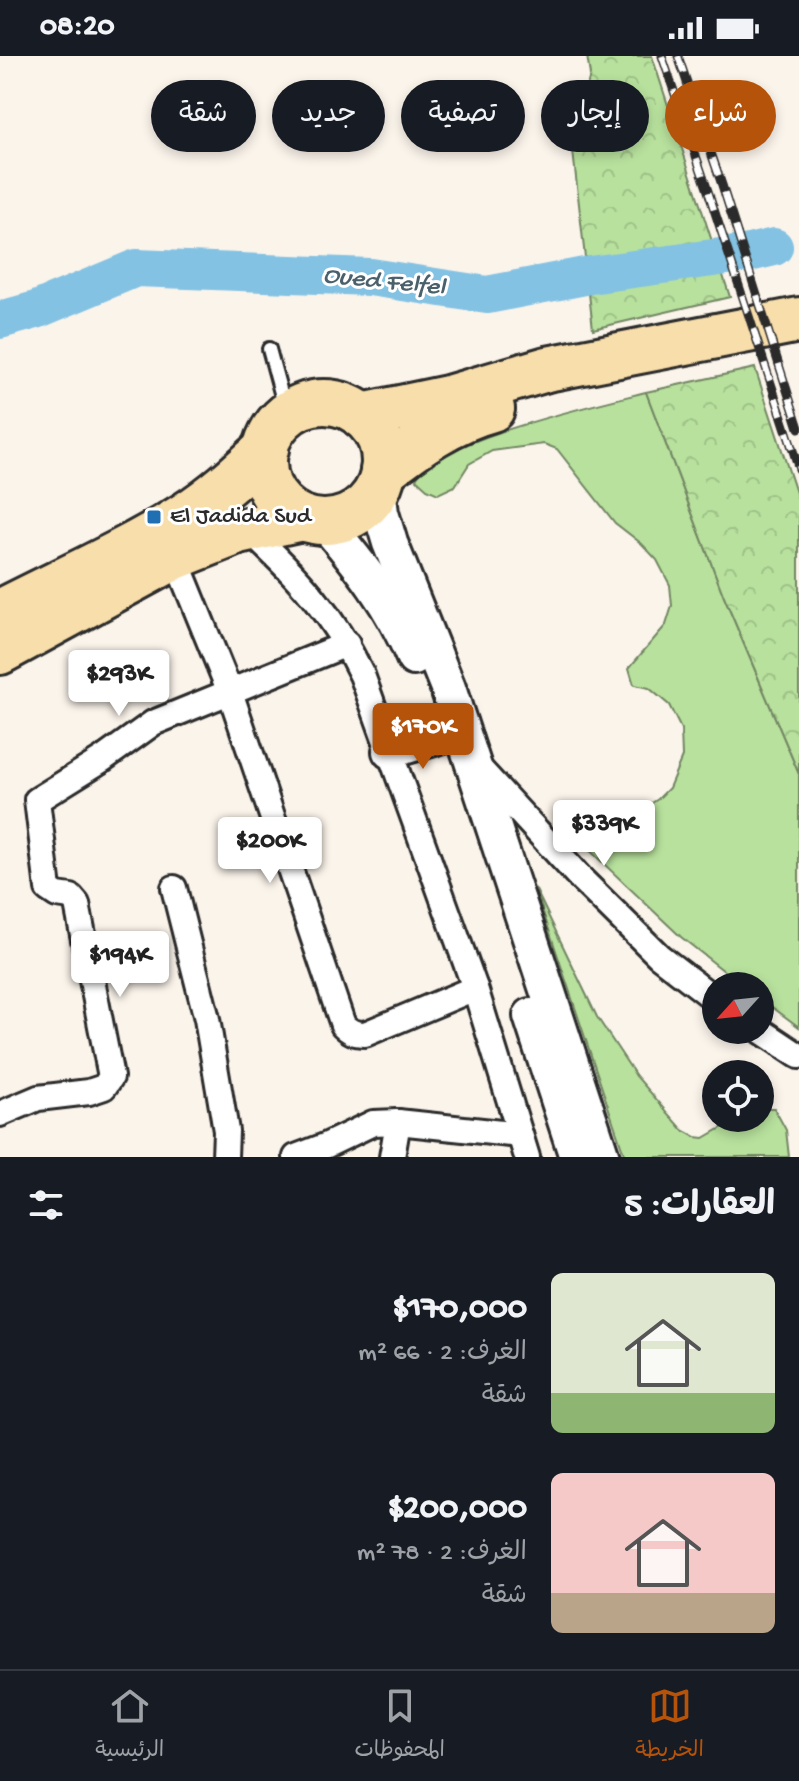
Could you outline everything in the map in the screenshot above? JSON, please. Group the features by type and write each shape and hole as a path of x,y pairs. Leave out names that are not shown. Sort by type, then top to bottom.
{"highway":[{"path":"362,416 448,398 558,367 799,320"},
{"path":"0,652 175,557 219,539 248,530 350,517 371,500 381,480 406,452 431,436 484,411 555,392 799,343"},
{"path":"0,612 170,525 216,493 298,408 325,402 351,408 362,416 378,435 384,458 381,480"},
{"path":"277,432 265,473 274,495 291,512 313,520"}],"main road":[{"path":"381,480 381,513 390,543 448,688 602,1157"},
{"path":"313,520 357,561 393,612 407,640 577,1157"},
{"path":"390,751 440,736"}],"street":[{"path":"248,530 319,603 347,644 362,675 475,988 523,1146 398,1122 373,1123 296,1157"},
{"path":"175,557 230,692 343,1025 356,1034 365,1034 475,988"},
{"path":"0,1114 38,1098 89,1092 104,1087 111,1077 77,904 71,897 57,895 48,889 37,800 153,723 347,644"},
{"path":"472,761 583,881 659,956 702,989"},
{"path":"174,888 207,1019 226,1131 225,1157"},
{"path":"774,1039 799,1056"},
{"path":"392,1157 398,1122"}],"lane":[{"path":"269,349 277,432"}],"green space":[{"path":"587,56 652,56 665,96 665,152 683,152 730,297 593,329 573,152 649,152 649,80 589,80"},
{"path":"755,368 799,502 799,774 724,597 646,392"},
{"path":"646,392 724,597 799,774 799,1027 774,1008 774,972 725,972 681,937 585,846 658,799 669,788 682,757 681,729 669,705 649,688 634,685 629,668 666,625 672,606 670,585 657,560 615,523 557,449 544,444 492,451 469,464 455,486 438,494 416,479 429,465 453,451 558,414"},
{"path":"535,888 597,1017 636,1076 683,1130 704,1138 714,1132 774,1132 774,1108 786,1130 789,1157 625,1157"}],"waterway":[{"name":"Oued Felfel","path":"0,320 36,310 136,268 370,277 487,295 590,275 774,247"}],"railway":[{"path":"662,56 799,469"},
{"path":"678,56 799,428"}],"place":[{"name":"El Jadida Sud","path":"154,517"}]}
